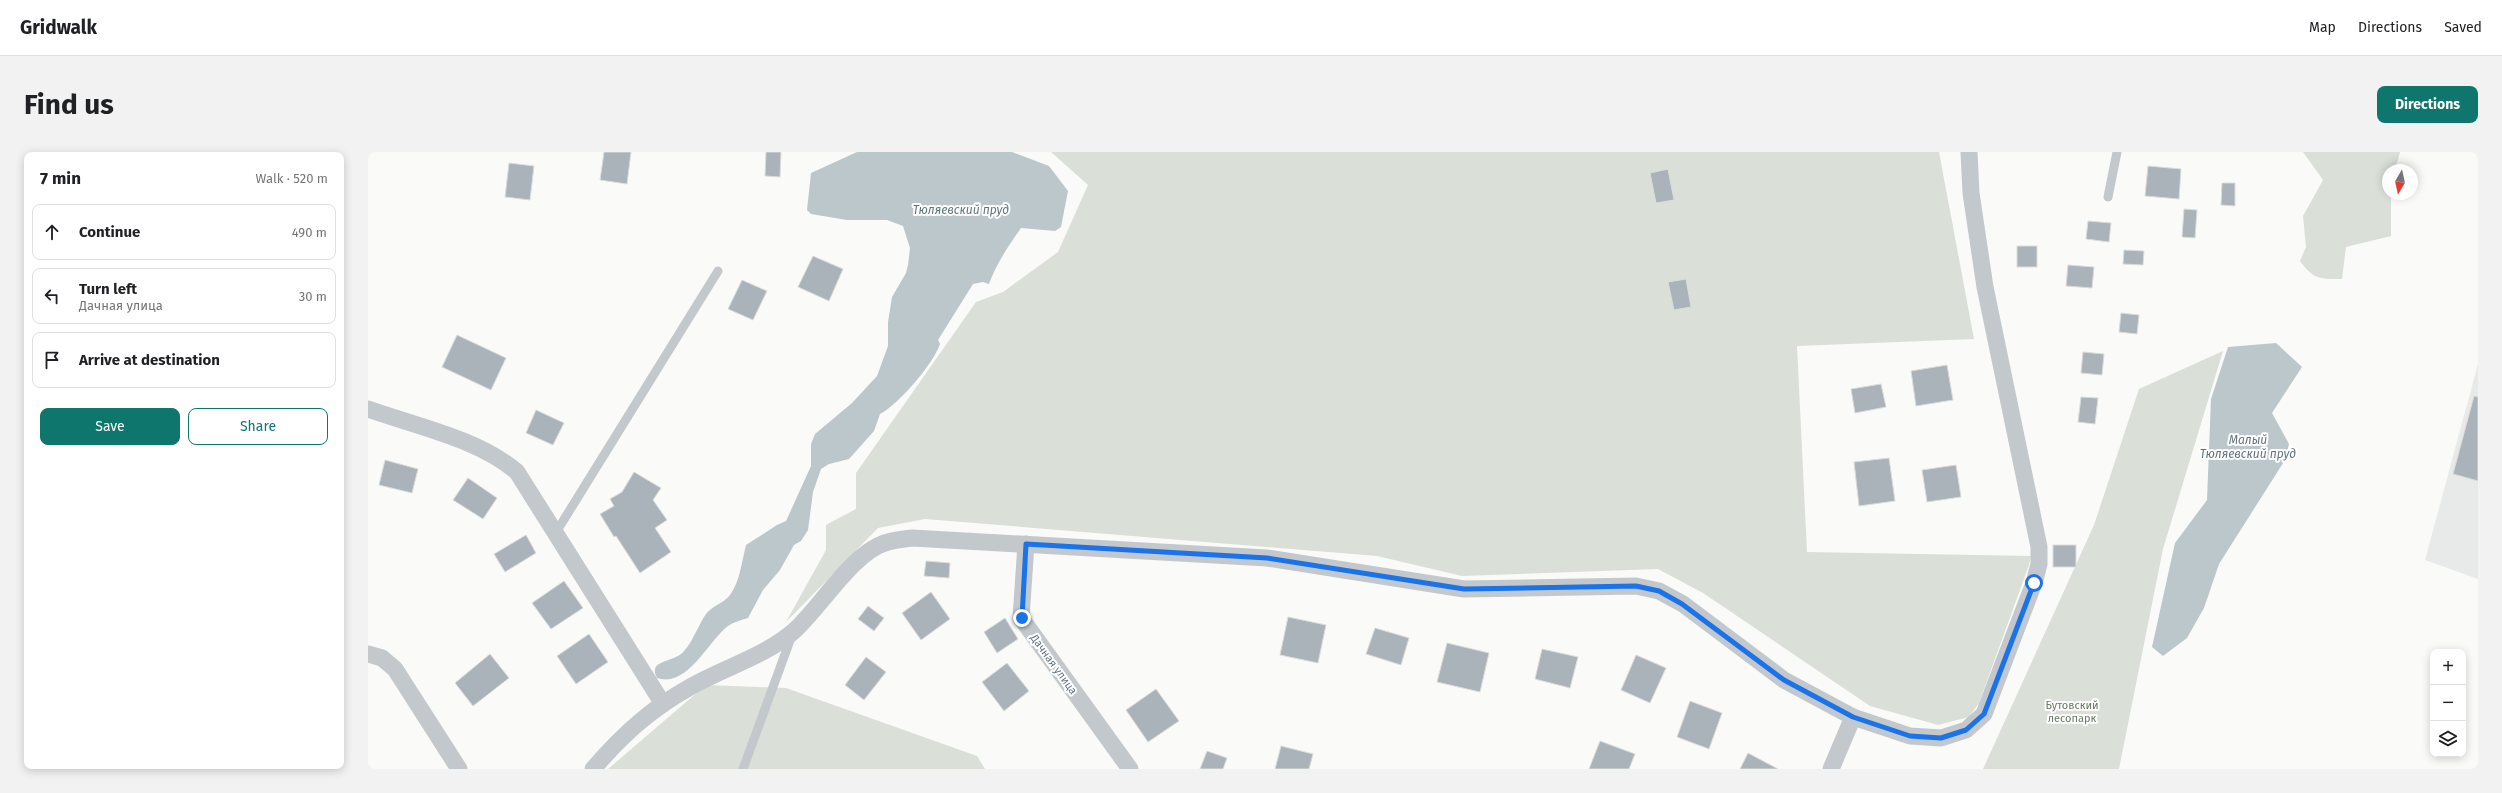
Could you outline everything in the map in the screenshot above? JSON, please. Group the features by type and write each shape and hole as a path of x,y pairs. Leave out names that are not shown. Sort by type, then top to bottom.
{"street":[{"path":"593,769 634,724 663,704 693,686 770,648 794,631 867,552 887,542 912,538 1267,558 1464,589 1636,586 1659,591 1682,604 1784,680 1853,717 1910,736 1941,738 1966,730 1984,714 2034,583 2039,564 2039,547 1985,287 1971,193 1969,152"},
{"path":"368,409 474,446 503,460 517,472 663,704"},
{"name":"Дачная улица","path":"1026,544 1022,618 1130,769"},
{"path":"368,654 382,658 395,669 459,769"},
{"path":"1831,769 1853,717"}],"lane":[{"path":"2108,197 2117,152"},
{"path":"555,534 718,271"},
{"path":"743,769 794,631"}],"shaded area":[{"path":"2478,364 2478,579 2425,560"}],"green space":[{"path":"1051,152 1939,152 1974,339 1797,346 1807,552 2031,556 1979,703 1969,717 1938,725 1870,706 1703,593 1658,569 1462,576 1377,556 925,519 878,528 786,622 826,550 826,525 856,509 856,473 976,302 1003,292 1058,252 1088,185"},
{"path":"2303,152 2400,152 2397,164 2382,164 2382,200 2391,200 2391,236 2346,247 2342,279 2318,277 2309,272 2300,261 2306,247 2303,216 2323,180"},
{"name":"Бутовский лесопарк","path":"2223,351 2163,549 2119,769 1983,769 2094,525 2139,389"},
{"path":"706,685 786,688 977,756 985,769 608,769"}],"water":[{"name":"Тюляевский пруд","path":"857,152 1012,152 1049,166 1068,191 1061,227 1055,231 1021,228 999,262 989,284 983,282 973,284 938,340 940,344 931,362 914,383 896,402 880,414 874,431 849,459 829,464 821,469 813,492 808,530 801,541 794,545 780,570 763,590 748,618 728,626 720,633 688,670 678,676 668,679 657,678 655,672 656,667 663,662 680,655 691,642 706,614 730,595 736,584 746,545 777,525 786,521 811,466 811,444 815,434 852,403 877,376 888,346 888,322 892,297 906,273 908,265 910,248 903,226 887,220 847,220 811,214 807,210 811,173"},
{"name":"Малый Тюляевский пруд","path":"2276,343 2302,367 2272,413 2289,444 2285,460 2219,564 2204,608 2187,638 2163,656 2152,647 2175,543 2207,500 2211,399 2228,347"}],"building":[{"path":"604,152 631,152 627,184 600,180"},
{"path":"766,152 781,152 780,177 765,176"},
{"path":"509,163 534,166 530,200 505,197"},
{"path":"2148,166 2181,169 2179,199 2145,196"},
{"path":"1668,169 1674,200 1656,203 1650,173"},
{"path":"2222,183 2235,183 2235,206 2221,205"},
{"path":"2184,209 2197,210 2195,238 2182,237"},
{"path":"2088,221 2111,223 2109,242 2086,239"},
{"path":"2017,246 2037,246 2037,267 2017,267"},
{"path":"2124,250 2144,251 2143,265 2123,264"},
{"path":"813,256 843,269 829,301 798,287"},
{"path":"2068,265 2094,267 2092,288 2066,286"},
{"path":"1686,279 1691,307 1674,310 1668,282"},
{"path":"742,280 767,291 753,320 728,309"},
{"path":"2121,313 2139,315 2137,334 2119,332"},
{"path":"457,335 506,358 491,390 442,367"},
{"path":"2083,352 2104,354 2102,375 2081,373"},
{"path":"1947,365 1953,400 1916,406 1911,371"},
{"path":"1881,384 1886,407 1855,413 1851,389"},
{"path":"2474,396 2478,397 2478,481 2453,474"},
{"path":"2081,397 2098,398 2095,424 2078,422"},
{"path":"536,410 564,423 553,445 526,433"},
{"path":"1889,458 1895,501 1859,506 1854,462"},
{"path":"385,460 418,469 412,493 379,485"},
{"path":"1956,465 1961,497 1927,502 1922,470"},
{"path":"634,472 661,488 653,500 667,520 655,528 671,552 640,573 616,536 614,537 600,514 614,506 610,499 622,492"},
{"path":"468,478 497,498 483,519 453,500"},
{"path":"526,535 536,553 505,572 494,554"},
{"path":"2053,545 2076,545 2076,567 2053,567"},
{"path":"926,561 950,563 949,578 924,576"},
{"path":"564,581 583,608 551,629 532,603"},
{"path":"931,592 950,619 921,640 902,613"},
{"path":"868,606 884,618 874,631 858,619"},
{"path":"1288,617 1326,625 1318,663 1280,655"},
{"path":"1005,618 1018,639 997,653 984,632"},
{"path":"1375,628 1409,638 1401,665 1366,654"},
{"path":"589,634 608,662 576,684 557,656"},
{"path":"1447,643 1489,653 1480,692 1437,682"},
{"path":"1542,649 1578,657 1570,688 1535,679"},
{"path":"490,654 509,678 473,706 455,683"},
{"path":"1636,655 1666,668 1650,703 1621,690"},
{"path":"866,657 886,672 864,700 845,685"},
{"path":"1007,663 1029,691 1004,711 982,682"},
{"path":"1156,689 1179,721 1148,742 1126,710"},
{"path":"1690,701 1722,713 1709,749 1677,737"},
{"path":"1600,741 1635,754 1629,769 1589,769"},
{"path":"1281,746 1313,754 1309,769 1275,769"},
{"path":"1207,751 1227,758 1223,769 1200,769"},
{"path":"1748,753 1778,769 1740,769"}],"route":[{"path":"1022,618 1026,544 1267,558 1464,589 1636,586 1659,591 1682,604 1784,680 1853,717 1910,736 1941,738 1966,730 1984,714 2034,583"}]}
